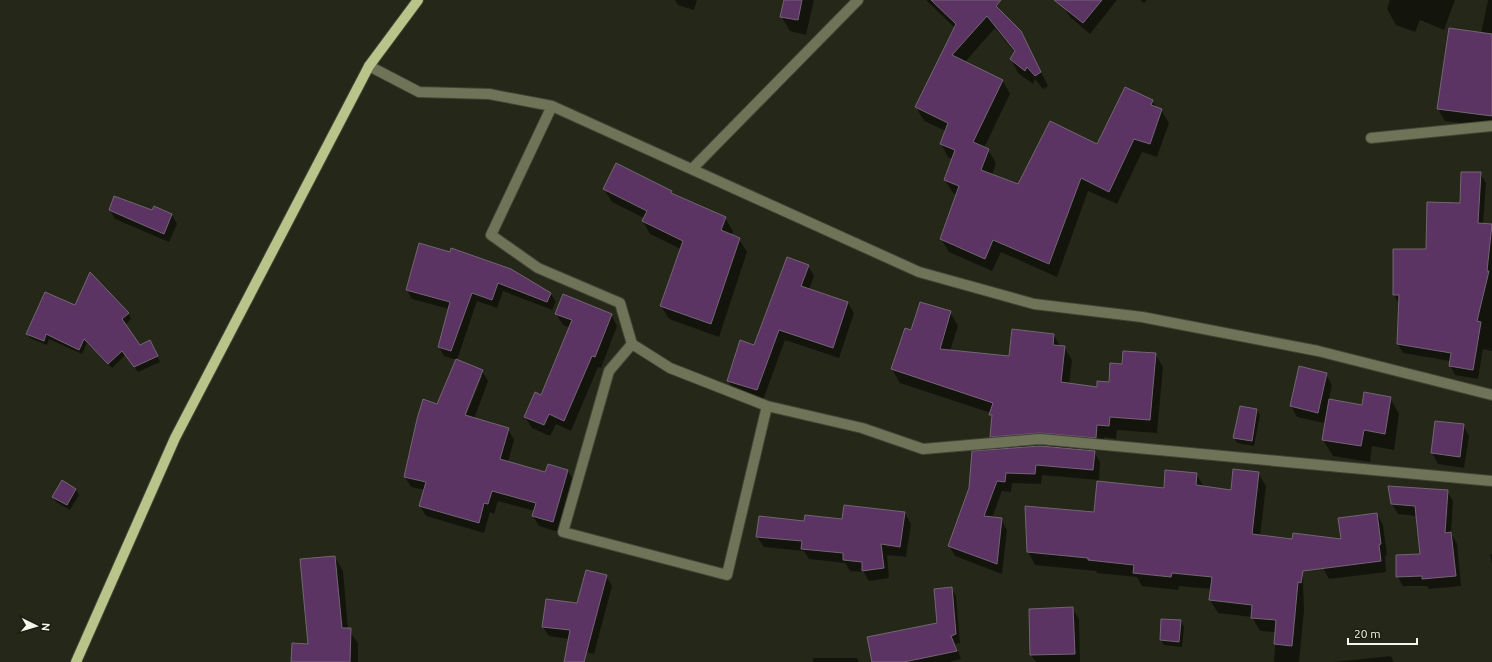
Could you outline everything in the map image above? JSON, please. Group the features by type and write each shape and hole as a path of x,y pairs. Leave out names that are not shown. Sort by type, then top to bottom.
{"main road":[{"path":"76,662 175,438 369,66 418,0"}],"street":[{"path":"693,168 858,0"},
{"path":"369,66 419,92 489,94 552,106 693,168 919,272 1034,304 1142,317 1318,351 1492,396"},
{"path":"552,106 491,235 538,268 620,303 632,344 670,368 767,406 862,428 923,449 1040,439 1492,481"},
{"path":"1371,138 1492,126"},
{"path":"632,344 609,371 563,532 727,575 767,406"}],"building":[{"path":"784,0 802,0 798,20 780,17"},
{"path":"931,0 1001,0 996,6 1021,31 1041,72 1035,76 1027,67 1025,71 1010,59 1015,51 987,16 952,55 1003,80 973,142 989,149 981,170 1018,184 1050,121 1097,144 1125,87 1153,100 1151,105 1162,109 1150,144 1134,139 1109,192 1081,178 1049,264 993,240 985,259 940,239 959,186 944,180 955,150 940,144 948,123 915,107 956,24"},
{"path":"1054,0 1102,0 1083,23"},
{"path":"1449,28 1492,34 1492,116 1437,109"},
{"path":"616,163 672,191 671,193 726,217 721,230 740,238 711,324 660,306 683,241 642,221 647,211 603,189"},
{"path":"1461,172 1481,172 1478,223 1492,224 1487,271 1489,271 1477,321 1481,322 1473,370 1449,366 1451,353 1397,344 1399,295 1393,295 1393,249 1426,249 1427,202 1460,203"},
{"path":"114,196 152,210 154,206 172,214 164,234 109,210"},
{"path":"419,243 450,252 451,248 511,269 551,293 547,302 498,283 492,300 472,293 451,351 438,347 450,302 406,290"},
{"path":"787,257 809,265 801,286 848,302 833,348 779,330 757,390 727,381 740,340 754,345"},
{"path":"90,272 129,313 122,319 140,345 150,340 158,356 134,367 122,351 108,364 84,339 79,350 46,334 44,341 26,334 45,292 75,305"},
{"path":"563,294 612,314 595,357 592,356 564,421 549,414 544,425 524,417 535,392 541,395 572,320 555,314"},
{"path":"920,302 951,311 940,349 1009,356 1012,329 1054,334 1053,345 1065,346 1061,382 1097,387 1097,381 1109,382 1110,363 1122,364 1123,351 1156,353 1150,420 1110,417 1109,426 1097,425 1096,438 1040,433 990,437 992,415 989,415 993,403 891,369 905,328 911,330"},
{"path":"456,359 483,370 465,415 509,428 500,459 545,472 548,464 568,470 553,522 532,516 536,503 492,491 488,504 484,503 479,523 419,506 426,482 404,477 417,419 423,399 437,404"},
{"path":"1299,366 1327,373 1318,413 1290,406"},
{"path":"1364,392 1391,397 1385,434 1364,430 1361,446 1322,440 1329,399 1362,405"},
{"path":"1240,406 1257,409 1252,441 1233,438"},
{"path":"1435,421 1464,424 1460,457 1431,453"},
{"path":"1040,446 1095,451 1093,470 1036,465 1035,474 1006,473 1005,482 997,481 984,516 1002,518 997,564 948,546 969,488 972,451"},
{"path":"1233,469 1259,472 1252,534 1292,539 1293,533 1341,539 1338,518 1377,513 1381,544 1379,545 1381,561 1303,571 1301,583 1298,582 1292,646 1274,644 1276,620 1251,618 1252,605 1209,600 1212,577 1172,573 1171,577 1133,573 1134,565 1088,560 1088,558 1027,552 1025,506 1094,512 1097,481 1164,488 1165,470 1197,473 1196,485 1231,490"},
{"path":"62,480 76,489 67,505 52,497"},
{"path":"1388,486 1448,490 1445,533 1451,532 1456,576 1422,579 1422,576 1396,577 1396,555 1420,554 1415,506 1391,504"},
{"path":"844,505 905,512 900,547 881,544 884,568 862,571 862,562 843,560 843,553 801,549 802,541 756,537 759,516 804,521 805,515 842,519"},
{"path":"335,556 342,628 351,628 350,662 291,662 292,643 308,644 300,559"},
{"path":"586,570 607,575 584,662 564,662 570,630 542,627 546,599 577,603"},
{"path":"952,587 956,634 951,636 957,651 904,662 872,662 867,637 937,623 934,589"},
{"path":"1073,607 1075,654 1030,655 1029,609"},
{"path":"1161,619 1181,620 1179,642 1160,640"}]}
